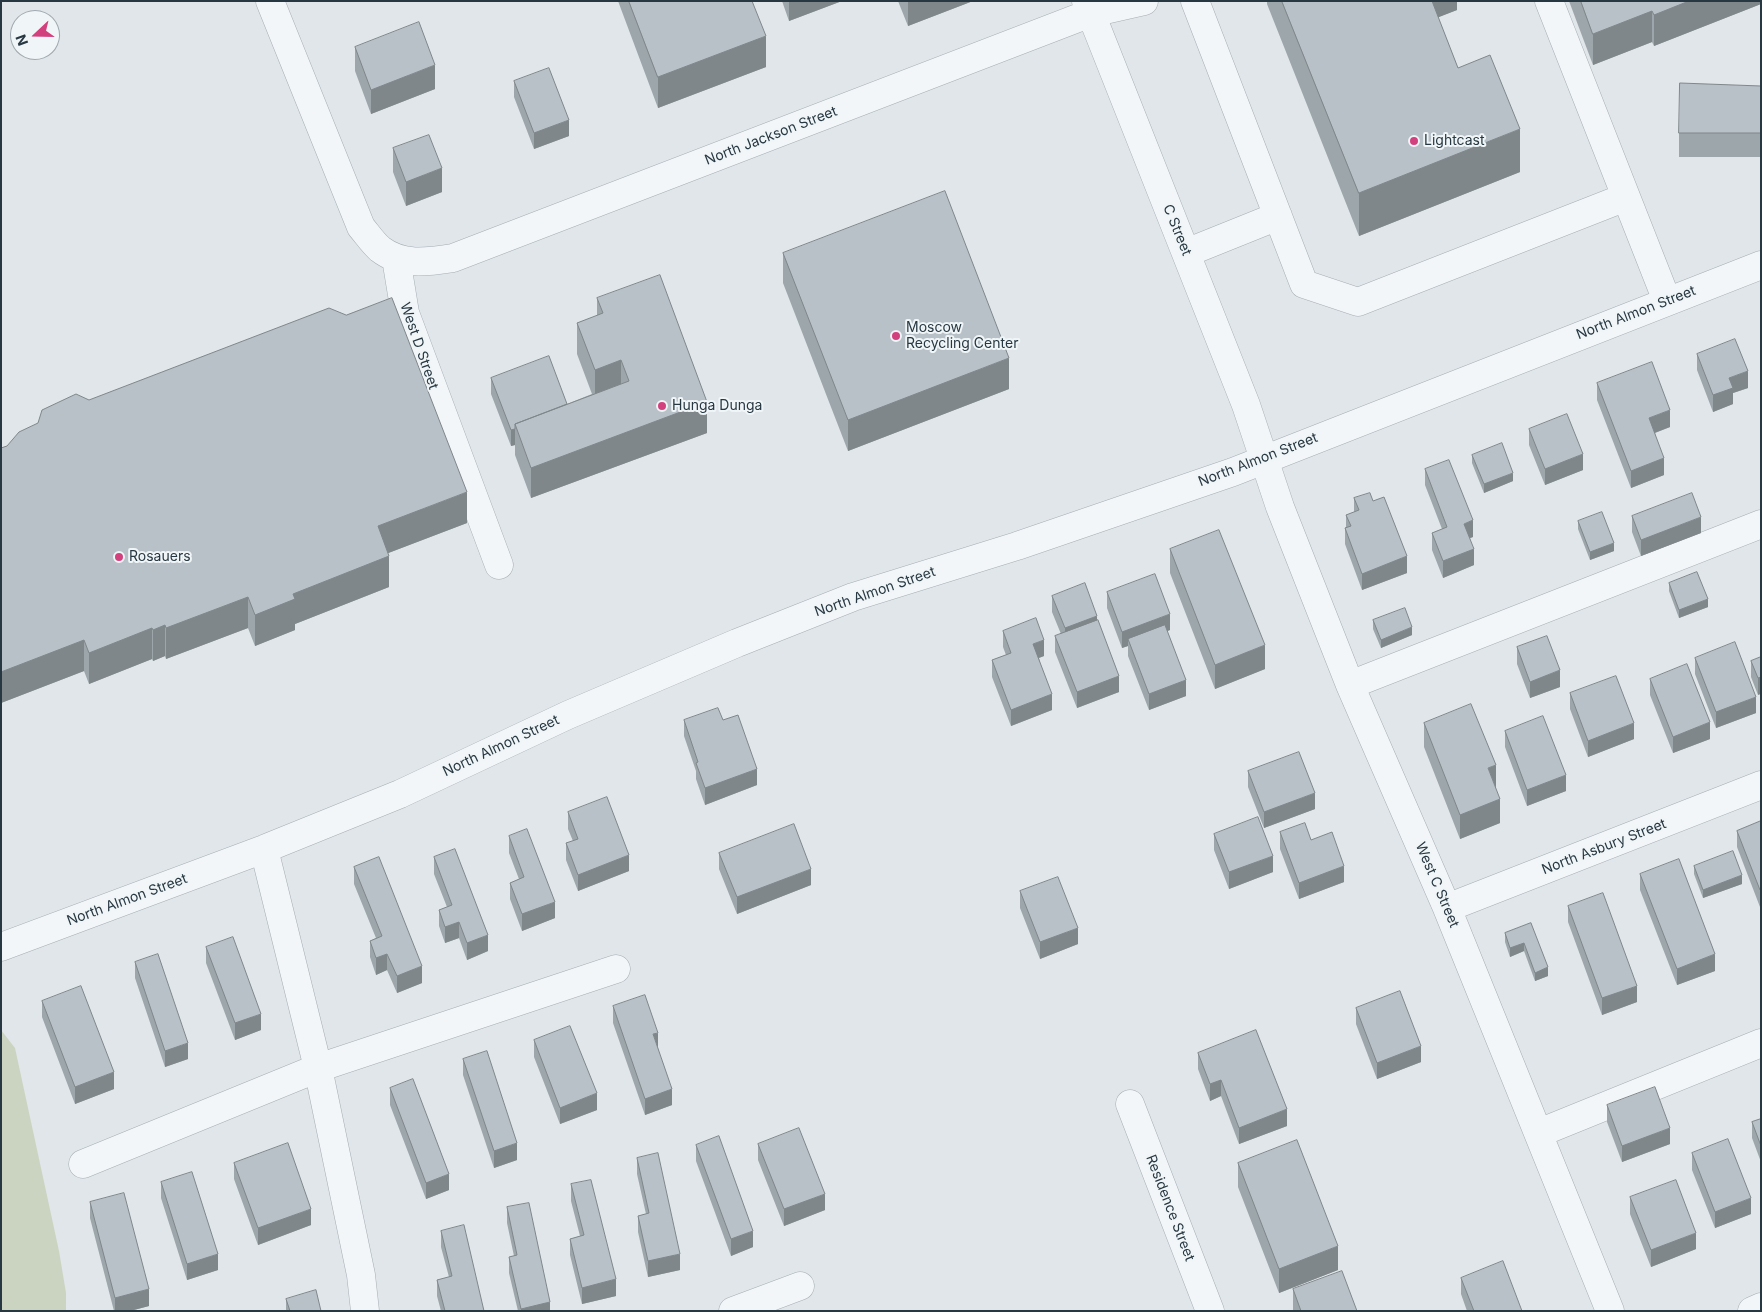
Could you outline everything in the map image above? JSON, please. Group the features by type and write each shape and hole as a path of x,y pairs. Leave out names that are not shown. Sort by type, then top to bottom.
{"street":[{"path":"270,1 361,227 378,248 396,258"},
{"name":"North Jackson Street","path":"396,258 412,262 429,262 453,258 1088,7 1144,1"},
{"path":"1195,1 1304,284 1358,302 1626,197"},
{"path":"1549,1 1667,301"},
{"name":"C Street","path":"1088,7 1246,405 1265,460"},
{"path":"1186,253 1278,216"},
{"name":"West D Street","path":"396,258 405,313 499,564"},
{"name":"North Almon Street","path":"1,947 264,849 400,794 576,711 737,642 853,597 1017,546 1265,460 1761,264"},
{"name":"West C Street","path":"1265,460 1280,507 1350,685 1447,908 1610,1311"},
{"path":"1350,685 1761,524"},
{"name":"North Asbury Street","path":"1447,908 1761,785"},
{"path":"264,849 318,1068 361,1275 365,1311"},
{"path":"84,1164 318,1068 616,969"},
{"path":"1539,1133 1761,1043"},
{"name":"Residence Street","path":"1130,1104 1210,1311"},
{"path":"733,1311 800,1286"},
{"path":"1752,1311 1761,1307"}],"green space":[{"path":"1,1030 15,1048 59,1251 66,1293 66,1311 1,1311"}],"building":[{"path":"629,1 752,1 766,36 658,77"},
{"name":"Lightcast","path":"1282,1 1432,1 1458,68 1490,55 1520,129 1359,193"},
{"path":"1581,1 1689,1 1654,15 1652,11 1593,34"},
{"path":"419,22 435,65 371,90 355,47"},
{"path":"549,68 569,120 534,133 514,81"},
{"path":"1680,83 1761,86 1761,133 1679,133"},
{"path":"429,135 442,168 406,182 393,148"},
{"name":"Moscow Recycling Center","path":"945,191 1009,358 848,420 783,253"},
{"path":"660,275 707,402 531,468 515,424 629,381 621,360 595,370 577,323 603,313 597,298"},
{"path":"392,298 467,492 378,526 389,556 293,594 295,599 255,615 248,597 166,628 165,625 153,630 152,628 89,653 84,640 1,672 1,448 7,446 19,432 38,423 42,410 76,394 89,400 329,308 346,315"},
{"path":"1735,339 1748,371 1729,378 1733,388 1713,395 1697,354"},
{"path":"549,356 567,404 515,424 515,429 511,430 491,378"},
{"path":"1652,362 1670,410 1649,418 1664,458 1631,471 1597,383"},
{"path":"1567,414 1583,454 1545,469 1529,429"},
{"path":"1502,443 1513,473 1484,484 1472,455"},
{"path":"1449,460 1473,520 1464,524 1474,549 1443,561 1432,533 1447,527 1425,469"},
{"path":"1370,493 1373,501 1384,497 1407,556 1362,574 1345,528 1351,526 1346,515 1359,510 1354,498"},
{"path":"1692,493 1701,517 1641,540 1632,516"},
{"path":"1602,512 1614,543 1590,552 1578,521"},
{"path":"1219,530 1265,645 1215,665 1170,549"},
{"path":"1697,572 1708,599 1679,610 1669,583"},
{"path":"1155,574 1170,614 1122,632 1107,592"},
{"path":"1085,583 1097,616 1065,628 1052,596"},
{"path":"1405,608 1412,627 1381,640 1373,620"},
{"path":"1036,618 1044,640 1033,644 1052,694 1011,710 992,660 1011,653 1003,631"},
{"path":"1098,620 1119,676 1077,692 1055,636"},
{"path":"1165,625 1186,680 1149,694 1128,639"},
{"path":"1547,636 1560,670 1530,682 1517,647"},
{"path":"1735,642 1756,697 1716,712 1695,658"},
{"path":"1761,657 1761,677 1758,678 1751,661"},
{"path":"1687,664 1710,722 1673,737 1650,679"},
{"path":"1616,676 1634,723 1588,741 1570,693"},
{"path":"1471,704 1496,765 1488,768 1500,799 1460,815 1424,723"},
{"path":"718,708 723,720 738,715 757,769 705,788 684,720"},
{"path":"1543,716 1566,775 1527,790 1505,731"},
{"path":"1299,752 1315,793 1264,812 1248,771"},
{"path":"607,797 629,855 578,875 566,843 578,839 568,812"},
{"path":"1258,817 1273,856 1229,872 1214,834"},
{"path":"1761,821 1761,890 1760,890 1737,831"},
{"path":"1305,823 1311,840 1332,832 1344,866 1299,883 1280,832"},
{"path":"794,824 811,869 737,897 719,853"},
{"path":"527,829 555,902 522,914 510,883 524,877 509,836"},
{"path":"455,849 488,935 467,943 459,922 445,927 439,910 452,905 434,857"},
{"path":"1733,851 1742,875 1703,890 1694,866"},
{"path":"379,857 422,966 397,976 387,954 376,958 370,941 382,936 354,867"},
{"path":"1679,859 1715,954 1677,969 1640,874"},
{"path":"1058,877 1078,928 1040,942 1020,891"},
{"path":"1603,893 1637,986 1602,998 1568,906"},
{"path":"1531,923 1548,967 1535,973 1524,943 1510,948 1505,933"},
{"path":"233,937 261,1014 235,1023 206,947"},
{"path":"158,954 188,1043 165,1051 135,962"},
{"path":"81,986 114,1072 75,1087 42,1001"},
{"path":"1400,991 1421,1046 1377,1063 1356,1008"},
{"path":"645,995 658,1033 653,1034 672,1089 645,1099 613,1006"},
{"path":"570,1026 597,1093 560,1108 534,1040"},
{"path":"1256,1030 1287,1109 1239,1128 1221,1080 1210,1084 1198,1053"},
{"path":"487,1051 517,1143 494,1151 463,1059"},
{"path":"413,1079 449,1174 426,1183 390,1088"},
{"path":"1655,1087 1670,1128 1622,1146 1607,1105"},
{"path":"1761,1119 1761,1146 1752,1122"},
{"path":"799,1128 825,1194 784,1209 758,1144"},
{"path":"719,1136 753,1231 731,1239 696,1145"},
{"path":"1728,1139 1751,1198 1715,1212 1692,1153"},
{"path":"1297,1140 1338,1246 1279,1269 1238,1163"},
{"path":"288,1143 311,1209 258,1228 234,1163"},
{"path":"658,1153 680,1254 648,1261 638,1216 649,1213 637,1158"},
{"path":"192,1172 218,1254 187,1264 161,1182"},
{"path":"591,1180 616,1279 582,1288 570,1239 584,1235 571,1184"},
{"path":"1676,1180 1696,1233 1651,1250 1630,1197"},
{"path":"124,1193 149,1289 115,1298 90,1202"},
{"path":"529,1203 550,1302 521,1309 509,1257 517,1255 507,1207"},
{"path":"464,1225 484,1311 445,1311 437,1280 452,1276 441,1231"},
{"path":"1503,1261 1522,1311 1474,1311 1461,1278"},
{"path":"1342,1271 1357,1311 1301,1311 1293,1289"},
{"path":"316,1290 321,1311 290,1311 286,1299"}],"place":[{"name":"Lightcast","path":"1414,141"},
{"name":"Moscow Recycling Center","path":"896,336"},
{"name":"Hunga Dunga","path":"662,406"},
{"name":"Rosauers","path":"119,557"}]}
